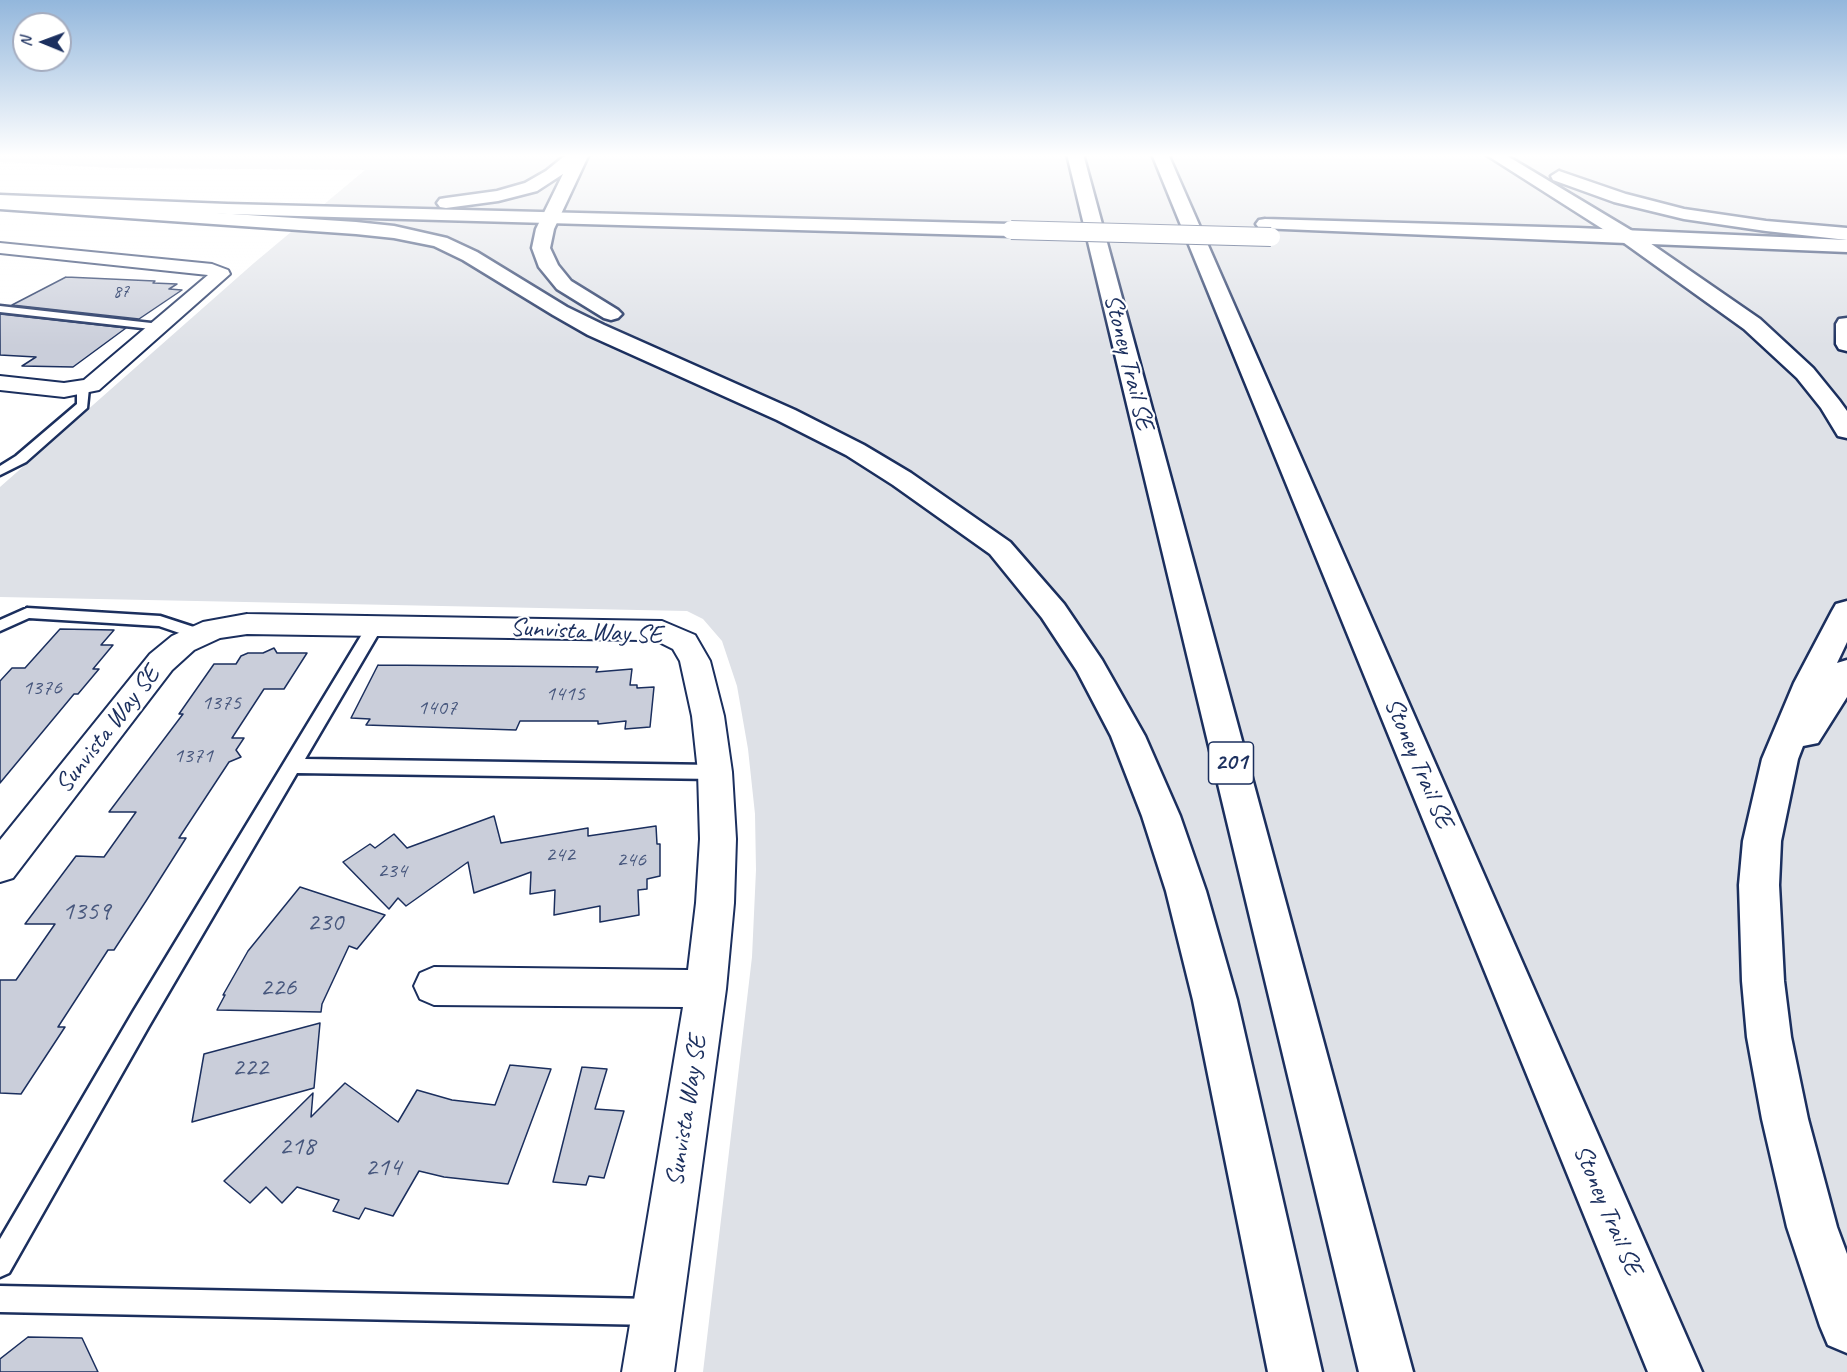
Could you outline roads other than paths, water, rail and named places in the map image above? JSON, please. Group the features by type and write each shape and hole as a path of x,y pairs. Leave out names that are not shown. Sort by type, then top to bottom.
{"main road":[{"path":"224,218 364,228 408,234 440,242 471,256 560,311 596,330 786,415 855,450 903,479 1000,548"},
{"path":"550,218 542,238 543,254 554,273 573,292 608,312 785,397 854,433 923,479 965,514 1000,548 1053,611 1091,668 1128,736 1161,816 1186,891 1215,1000 1295,1372"},
{"path":"782,218 1268,231 1627,236 1847,246"},
{"name":"Stoney Trail SE","path":"1091,218 1386,1372"},
{"name":"Stoney Trail SE","path":"1187,218 1675,1372"},
{"path":"1598,218 1722,301 1776,344 1820,390 1847,431"},
{"path":"1712,218 1753,225 1847,234"},
{"path":"1268,231 1847,260"},
{"path":"1847,324 1847,344"},
{"path":"1847,611 1798,712 1780,759 1762,841 1759,885 1763,981 1769,1037 1785,1119 1812,1227 1847,1326"},
{"path":"1768,814 1802,741 1847,671"}],"street":[{"path":"0,248 200,268 220,273 218,279 98,381 83,388 64,390 0,383"},
{"name":"Sunvista Way SE","path":"0,867 161,662 170,652 200,635 231,625 247,624 641,630 662,631 674,636 690,649 708,716 715,772 718,839 715,903 706,989 648,1372"},
{"path":"434,986 706,989"}],"lane":[{"path":"0,309 160,327"},
{"path":"0,471 21,459 83,405 83,388"},
{"path":"0,626 27,613 160,621 200,635"},
{"path":"0,1264 141,1018 375,626"},
{"path":"293,766 715,772"},
{"path":"0,1299 657,1312"}]}
